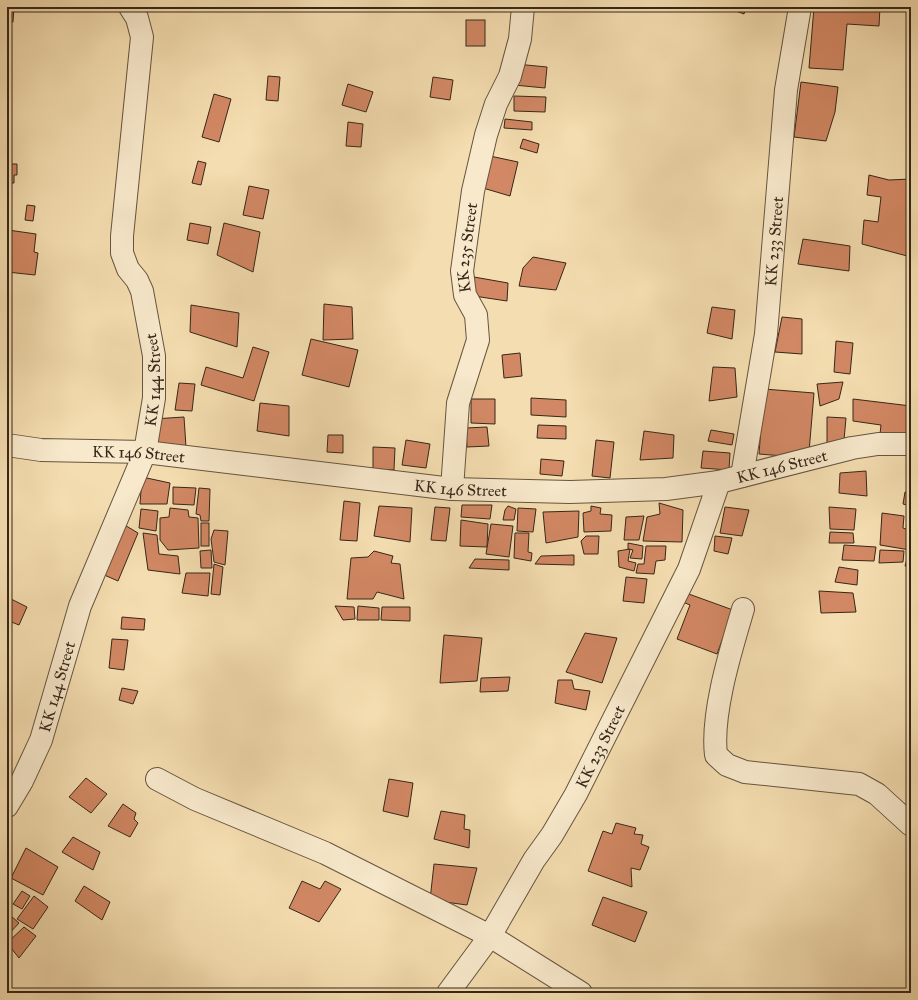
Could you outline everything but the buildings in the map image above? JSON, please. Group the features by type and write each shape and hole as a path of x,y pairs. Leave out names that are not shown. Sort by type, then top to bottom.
{"street":[{"name":"KK 144 Street","path":"7,806 22,781 41,740 80,606 145,452 154,398 154,356 142,290 137,280 128,269 122,253 122,236 142,37 137,18 130,7"},
{"name":"KK 235 Street","path":"452,489 458,403 478,340 476,315 465,295 462,271 473,191 486,135 496,104 510,76 520,39 524,7"},
{"name":"KK 233 Street","path":"742,476 766,334 786,90 800,7"},
{"name":"KK 146 Street","path":"7,445 41,450 145,452 452,489 510,492 614,492 666,489 719,482 852,448 878,444 911,444"},
{"name":"KK 233 Street","path":"448,993 490,936 534,860 552,835 576,794 689,569 719,482"},
{"path":"743,609 734,640 715,727 716,755 727,765 745,772 859,784 877,794 911,825"},
{"path":"157,780 195,799 325,853 490,936 581,993"}]}
